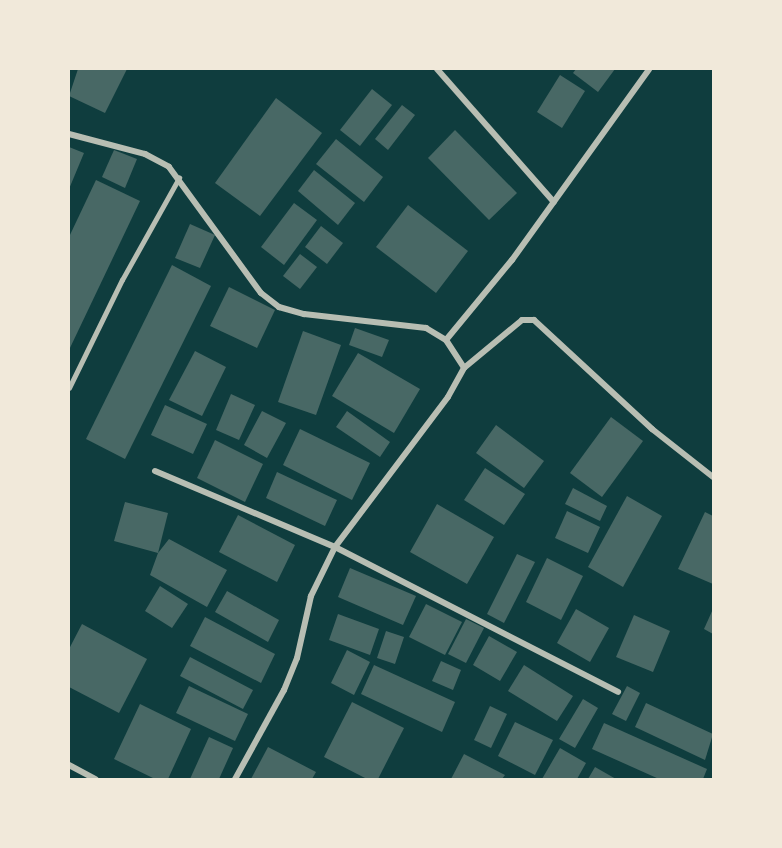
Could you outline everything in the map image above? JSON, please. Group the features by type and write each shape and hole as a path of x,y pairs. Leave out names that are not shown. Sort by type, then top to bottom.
{"street":[{"path":"437,69 554,201"},
{"path":"446,340 554,201 649,69"},
{"path":"69,134 146,154 179,178 261,293 279,307 304,315 426,328 446,340 464,368"},
{"path":"235,779 284,690 297,658 311,596 335,547 448,397 464,368 522,320 534,320 652,429 713,477"},
{"path":"155,471 335,547 618,693"},
{"path":"69,765 96,779"}],"lane":[{"path":"69,388 122,280 179,178"}],"building":[{"path":"78,69 127,69 105,113 69,96"},
{"path":"576,69 615,69 598,92 573,73"},
{"path":"560,75 585,91 562,128 537,112"},
{"path":"372,89 392,105 360,146 340,130"},
{"path":"276,98 322,133 260,216 215,183"},
{"path":"402,105 415,115 388,150 375,139"},
{"path":"455,130 517,193 489,220 428,158"},
{"path":"336,139 383,177 364,202 316,164"},
{"path":"69,147 84,153 69,189"},
{"path":"114,150 137,159 125,188 102,177"},
{"path":"314,170 355,203 338,225 298,191"},
{"path":"96,180 140,201 69,350 69,237"},
{"path":"294,203 317,220 284,265 261,247"},
{"path":"408,205 468,251 436,293 376,247"},
{"path":"190,224 215,235 200,268 175,258"},
{"path":"321,226 343,243 327,264 305,247"},
{"path":"300,254 317,267 300,289 283,276"},
{"path":"172,265 211,286 125,459 86,439"},
{"path":"229,287 275,310 257,348 210,326"},
{"path":"355,328 389,340 382,357 349,345"},
{"path":"303,331 341,345 316,415 278,402"},
{"path":"195,351 226,367 202,416 169,400"},
{"path":"358,353 420,389 394,433 332,396"},
{"path":"231,394 255,405 239,440 216,430"},
{"path":"165,405 207,424 193,454 151,435"},
{"path":"262,411 286,423 267,458 244,445"},
{"path":"347,411 390,442 380,457 336,427"},
{"path":"611,417 643,441 602,497 570,473"},
{"path":"496,425 544,461 524,488 476,453"},
{"path":"300,429 370,463 352,500 283,465"},
{"path":"215,440 263,464 245,502 197,478"},
{"path":"485,468 525,494 504,525 464,500"},
{"path":"277,472 337,500 325,526 266,498"},
{"path":"573,488 607,506 600,521 565,504"},
{"path":"627,496 662,516 623,587 588,567"},
{"path":"125,502 168,513 158,553 114,541"},
{"path":"437,504 494,537 467,584 410,552"},
{"path":"567,511 600,527 588,553 555,538"},
{"path":"705,512 713,516 713,584 678,569"},
{"path":"238,515 295,545 277,582 219,552"},
{"path":"169,539 227,570 207,607 150,575 158,553"},
{"path":"517,554 535,562 504,623 487,614"},
{"path":"547,558 583,576 561,620 526,602"},
{"path":"350,568 416,596 403,625 338,597"},
{"path":"160,586 188,604 172,628 145,611"},
{"path":"227,591 279,620 268,642 215,612"},
{"path":"426,604 462,622 445,655 409,637"},
{"path":"576,609 609,628 590,662 557,643"},
{"path":"713,609 713,634 704,629"},
{"path":"338,614 379,629 370,655 329,640"},
{"path":"634,615 670,631 653,672 616,657"},
{"path":"205,617 275,654 261,683 190,646"},
{"path":"466,619 484,628 466,663 448,654"},
{"path":"82,624 147,659 119,713 69,687 69,649"},
{"path":"386,631 404,637 395,664 377,658"},
{"path":"489,636 517,652 500,681 473,665"},
{"path":"347,650 370,662 354,695 331,683"},
{"path":"190,657 253,690 243,709 180,676"},
{"path":"441,661 461,670 453,690 432,681"},
{"path":"374,665 455,702 442,732 361,694"},
{"path":"524,665 573,696 557,721 508,691"},
{"path":"189,686 248,714 235,741 176,713"},
{"path":"627,686 640,693 626,721 612,714"},
{"path":"583,699 598,708 575,748 559,739"},
{"path":"352,702 404,728 378,779 367,779 324,757"},
{"path":"646,703 713,734 705,760 635,727"},
{"path":"140,704 191,729 168,779 155,779 114,759"},
{"path":"490,706 507,714 491,748 474,740"},
{"path":"515,722 553,740 535,775 498,756"},
{"path":"604,723 707,769 703,779 659,779 592,749"},
{"path":"209,737 233,748 219,779 190,779"},
{"path":"268,747 316,772 312,779 251,779"},
{"path":"560,748 586,763 577,779 542,779"},
{"path":"464,754 505,775 502,779 451,779"},
{"path":"595,767 616,779 588,779"}]}
